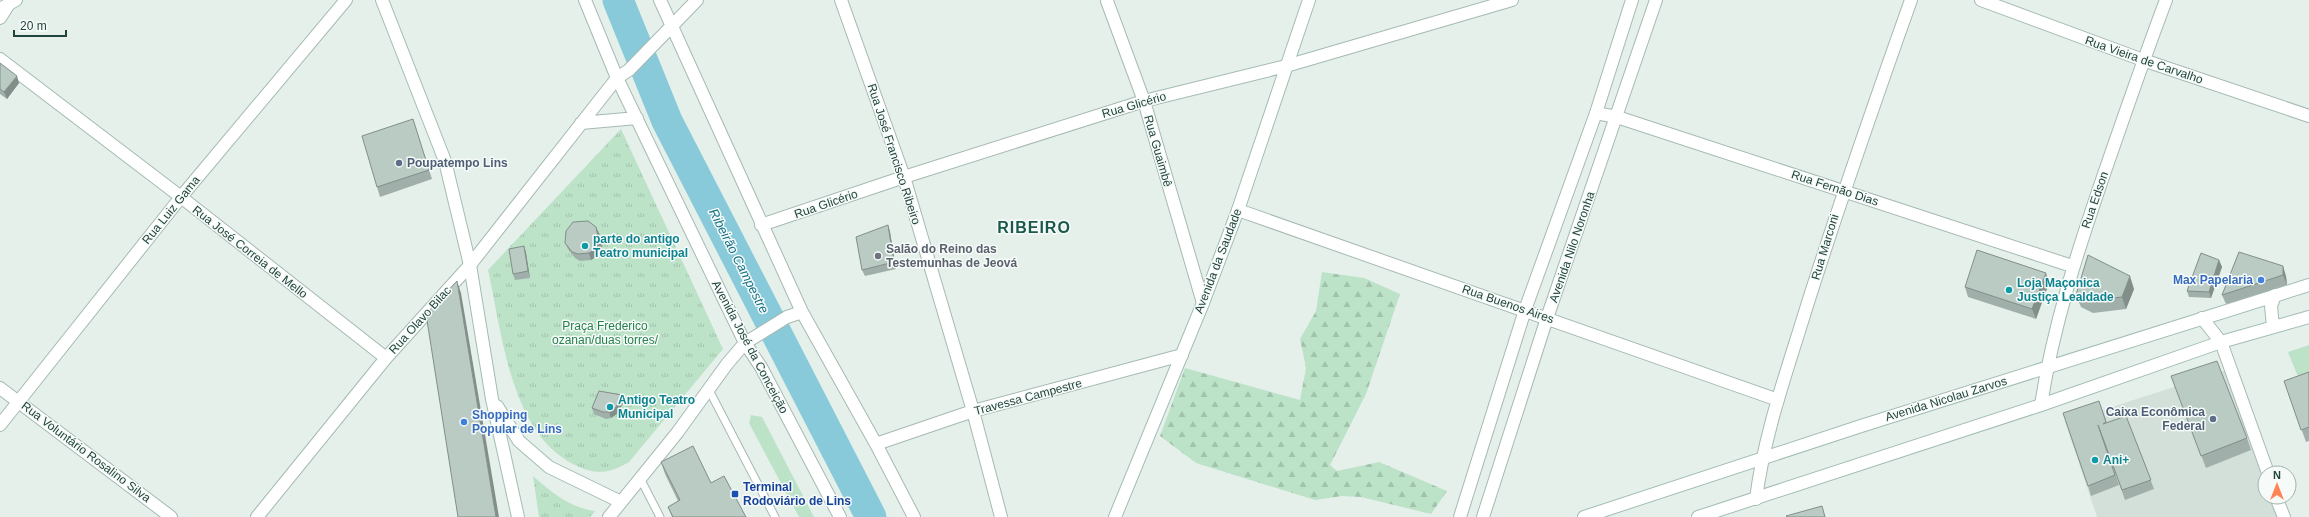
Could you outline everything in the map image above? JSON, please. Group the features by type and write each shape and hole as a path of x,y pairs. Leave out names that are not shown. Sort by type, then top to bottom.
{"street":[{"name":"Rua Luiz Gama","path":"0,425 181,197 346,0"},
{"path":"382,0 446,161 470,265 492,399 518,517"},
{"name":"Avenida José da Conceição","path":"585,0 617,78 745,343 761,367 840,517"},
{"path":"660,0 670,26 802,312 876,444 914,517"},
{"name":"Rua Olavo Bilac","path":"257,517 386,358 470,265 617,78 629,70 659,37 697,0"},
{"name":"Rua José Francisco Ribeiro","path":"842,0 904,178 973,411 1001,517"},
{"name":"Avenida da Saudade","path":"1115,517 1203,303 1238,210 1308,0"},
{"name":"Rua Glicério","path":"761,225 1144,101 1286,66 1512,0"},
{"name":"Avenida Nilo Noronha","path":"1460,517 1525,310 1596,114 1632,0"},
{"name":"Avenida Nilo Noronha","path":"1483,517 1547,318 1617,118 1656,0"},
{"name":"Rua Marconi","path":"1756,499 1761,460 1778,400 1843,191 1911,0"},
{"name":"Rua Vieira de Carvalho","path":"1981,0 2142,60 2309,116"},
{"name":"Rua Edson","path":"2041,405 2046,368 2072,266 2142,60 2166,0"},
{"name":"Rua Guaimbê","path":"1107,1 1144,101 1203,303"},
{"path":"0,18 8,5"},
{"name":"Rua José Correia de Mello","path":"0,59 181,197 386,358"},
{"name":"Rua Fernão Dias","path":"1596,114 1617,118 2072,266"},
{"path":"581,123 637,118"},
{"name":"Rua Buenos Aires","path":"1238,210 1778,400"},
{"name":"Avenida Nicolau Zarvos","path":"1584,517 1861,426 2309,285"},
{"path":"2273,327 2271,306 2275,295"},
{"path":"609,517 745,343 788,317 802,312"},
{"path":"1698,517 2041,405 2221,342 2309,317"},
{"path":"2202,318 2221,342 2265,465"},
{"name":"Travessa Campestre","path":"876,444 973,411 1182,354"},
{"name":"Rua Voluntário Rosalino Silva","path":"0,388 171,517"},
{"path":"492,399 519,441 549,467 621,502"},
{"path":"2279,505 2284,517"}],"lane":[{"path":"709,390 775,517"},
{"path":"640,478 660,517"}],"shaded area":[{"path":"2227,370 2262,465 2257,465 2257,505 2276,505 2281,517 2097,517 2065,422"}],"green space":[{"name":"Praça Frederico ozanan/duas torres/","path":"621,129 723,349 629,462 615,469 596,472 575,465 553,450 536,430 523,406 512,379 498,322 488,270"},
{"path":"1322,272 1364,278 1400,294 1366,394 1330,465 1337,471 1379,462 1447,491 1431,514 1361,497 1342,496 1315,500 1196,463 1160,436 1185,368 1300,400 1306,368 1300,339 1316,311"},
{"path":"2309,345 2309,384 2302,387 2288,352"},
{"path":"751,415 762,417 814,517 799,517 749,423"},
{"path":"533,476 547,488 569,503 577,507 595,511 590,517 539,517"}],"building":[{"path":"0,63 17,76 4,92 0,89"},
{"name":"Poupatempo Lins","path":"413,119 429,170 377,187 362,136"},
{"name":"parte do antigo Teatro municipal","path":"588,221 596,227 599,242 594,250 589,253 578,254 572,252 565,243 566,231 573,222"},
{"name":"Salão do Reino das Testemunhas de Jeová","path":"888,225 894,262 862,270 856,237"},
{"path":"524,246 528,271 513,274 509,249"},
{"name":"Loja Maçonica Justiça Lealdade","path":"1977,250 2046,273 2032,309 1965,287"},
{"path":"2239,252 2283,266 2283,275 2222,295"},
{"path":"2201,253 2219,260 2209,292 2187,291"},
{"path":"2088,255 2130,276 2122,297 2089,301 2076,295"},
{"name":"Shopping Popular de Lins","path":"457,281 496,517 458,517 426,314"},
{"name":"Caixa Econômica Federal","path":"2217,361 2247,438 2201,456 2171,376"},
{"path":"2309,372 2309,427 2301,430 2284,381"},
{"path":"599,391 622,395 616,407 609,412 603,412 592,408"},
{"path":"2099,401 2106,422 2103,424 2126,416 2151,480 2122,490 2098,425 2115,475 2088,486 2063,413"},
{"path":"693,446 711,483 724,476 746,517 673,517 668,507 680,500 661,462"},
{"path":"1822,506 1825,517 1786,516"}],"waterway":[{"name":"Ribeirão Campestre","path":"618,0 667,121 871,517"}],"place":[{"name":"Poupatempo Lins","path":"399,163"},
{"name":"parte do antigo Teatro municipal","path":"585,246"},
{"name":"Salão do Reino das Testemunhas de Jeová","path":"878,256"},
{"name":"Max Papelaria","path":"2261,280"},
{"name":"Loja Maçonica Justiça Lealdade","path":"2009,290"},
{"name":"Antigo Teatro Municipal","path":"610,407"},
{"name":"Caixa Econômica Federal","path":"2213,419"},
{"name":"Shopping Popular de Lins","path":"464,422"},
{"name":"Ani+","path":"2095,460"},
{"name":"Terminal Rodoviário de Lins","path":"735,494"}],"district":[{"name":"RIBEIRO","path":"1034,227"}]}
